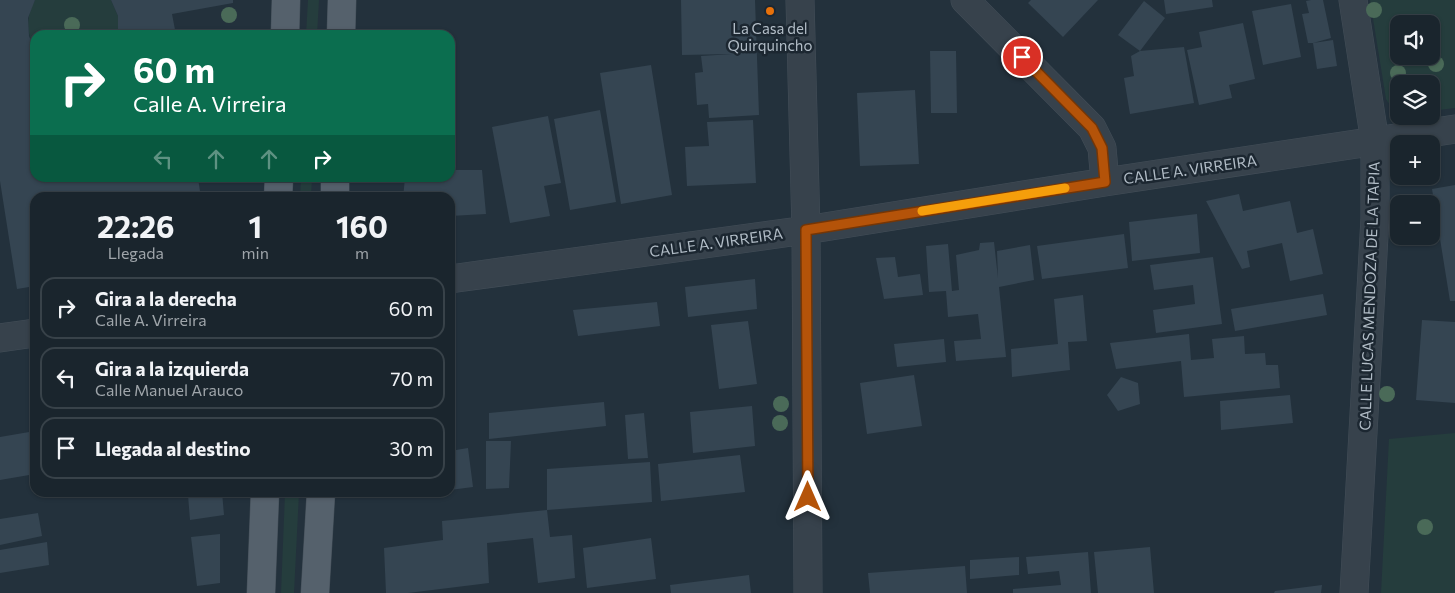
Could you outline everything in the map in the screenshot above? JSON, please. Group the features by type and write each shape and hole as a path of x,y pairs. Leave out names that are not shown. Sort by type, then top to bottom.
{"main road":[{"path":"285,30 286,0"},
{"path":"341,30 342,0"},
{"path":"261,593 265,497"},
{"path":"315,593 321,497"}],"street":[{"path":"800,0 806,230 808,593"},
{"path":"965,0 1092,128 1102,148 1105,182"},
{"name":"CALLE LUCAS MENDOZA DE LA TAPIA","path":"1353,0 1375,142 1375,218 1354,593"},
{"name":"CALLE A. VIRREIRA","path":"455,278 806,230 1455,129"},
{"path":"0,338 30,335"}],"green space":[{"path":"35,0 111,0 118,16 118,30 30,30 30,38 28,19"},
{"path":"308,0 319,0 317,30 306,30"},
{"path":"1370,0 1455,0 1455,108 1440,110 1440,75 1390,75 1390,105 1386,99"},
{"path":"301,182 312,182 311,192 300,192"},
{"path":"1455,433 1455,593 1381,593 1389,439"},
{"path":"285,497 299,497 294,593 281,593"}],"building":[{"path":"0,0 35,0 28,18 30,38 30,182 199,182 200,192 30,192 30,287 17,289 0,181"},
{"path":"111,0 233,0 233,3 172,14 175,30 118,30 118,16"},
{"path":"681,0 755,0 759,115 709,118 708,104 697,105 695,73 703,72 701,56 732,54 682,55"},
{"path":"1031,0 1098,0 1063,37 1028,3"},
{"path":"1164,0 1212,0 1213,7 1166,14"},
{"path":"1323,0 1331,38 1308,43 1302,14 1309,13 1306,1"},
{"path":"1144,1 1165,18 1140,51 1118,35"},
{"path":"1291,4 1301,57 1263,65 1252,11"},
{"path":"1243,23 1255,79 1229,85 1232,98 1199,105 1187,50 1202,47 1199,32"},
{"path":"1333,40 1337,66 1317,69 1313,43"},
{"path":"1184,47 1194,103 1130,114 1124,78 1134,76 1131,56 1140,51"},
{"path":"930,51 956,51 957,113 931,113"},
{"path":"651,65 672,195 621,204 600,73"},
{"path":"915,90 919,164 860,166 857,93"},
{"path":"600,110 616,202 570,210 554,119"},
{"path":"548,116 561,183 544,186 550,216 510,223 492,127"},
{"path":"753,120 756,183 687,186 685,147 709,146 707,122"},
{"path":"455,170 482,170 486,214 455,216 455,192 404,192 405,182 455,182"},
{"path":"1455,185 1455,301 1450,301 1440,239 1440,195 1433,195 1432,189"},
{"path":"1239,194 1243,211 1290,201 1297,233 1313,229 1323,274 1290,281 1282,243 1247,251 1250,267 1242,269 1206,201"},
{"path":"1197,214 1200,253 1132,261 1129,222"},
{"path":"1124,234 1128,268 1042,279 1037,246"},
{"path":"994,242 998,278 997,251 1030,245 1034,280 999,287 1006,357 956,361 954,341 981,339 978,314 948,317 946,291 929,292 926,246 948,244 952,291 959,290 956,255 979,250 980,243"},
{"path":"895,257 898,277 920,274 923,295 884,299 876,258"},
{"path":"1213,257 1222,324 1156,333 1153,310 1195,304 1193,285 1154,290 1150,265"},
{"path":"755,279 757,309 688,317 685,287"},
{"path":"1323,294 1327,315 1235,331 1231,309"},
{"path":"1083,295 1087,341 1068,342 1070,370 1012,377 1011,349 1058,344 1054,299"},
{"path":"657,302 660,326 578,336 573,310"},
{"path":"1422,320 1455,322 1455,403 1416,400"},
{"path":"748,321 757,384 719,389 711,325"},
{"path":"1189,334 1191,360 1214,358 1212,339 1244,336 1245,354 1265,353 1266,365 1278,365 1280,388 1184,397 1181,361 1116,369 1110,343"},
{"path":"944,339 946,362 897,367 894,344"},
{"path":"914,375 922,426 867,434 860,383"},
{"path":"1121,377 1138,383 1140,404 1118,411 1107,395"},
{"path":"1290,395 1293,423 1221,430 1220,401"},
{"path":"604,402 606,426 489,439 489,413"},
{"path":"752,406 755,446 693,453 690,412"},
{"path":"644,413 648,458 628,459 625,415"},
{"path":"30,432 30,475 0,480 0,437"},
{"path":"486,441 511,441 509,488 486,489"},
{"path":"468,448 473,487 455,489 455,450"},
{"path":"740,455 745,492 661,501 658,464"},
{"path":"650,462 652,502 547,510 547,469"},
{"path":"188,497 222,497 224,515 190,520"},
{"path":"547,510 550,537 572,535 575,578 538,583 533,538 487,543 489,583 408,593 386,593 384,548 443,540 442,521"},
{"path":"38,513 42,536 0,545 0,519"},
{"path":"220,534 220,583 197,586 191,537"},
{"path":"651,538 656,579 587,588 583,548"},
{"path":"47,542 49,565 0,573 0,550"},
{"path":"1150,547 1154,593 1098,593 1094,552"},
{"path":"1088,552 1091,593 1013,593 1013,589 1061,585 1059,571 1028,574 1026,557"},
{"path":"1019,557 1019,575 970,579 970,560"},
{"path":"965,566 967,593 870,593 868,573"},
{"path":"749,575 751,593 671,593 670,585"},
{"path":"1322,585 1321,593 1274,593 1275,591"}],"slow traffic":[{"path":"922,211 1065,188"}],"place":[{"name":"La Casa del Quirquincho","path":"770,11"}],"route":[{"path":"808,497 806,230 1105,182 1102,148 1092,128 1022,57"}]}
